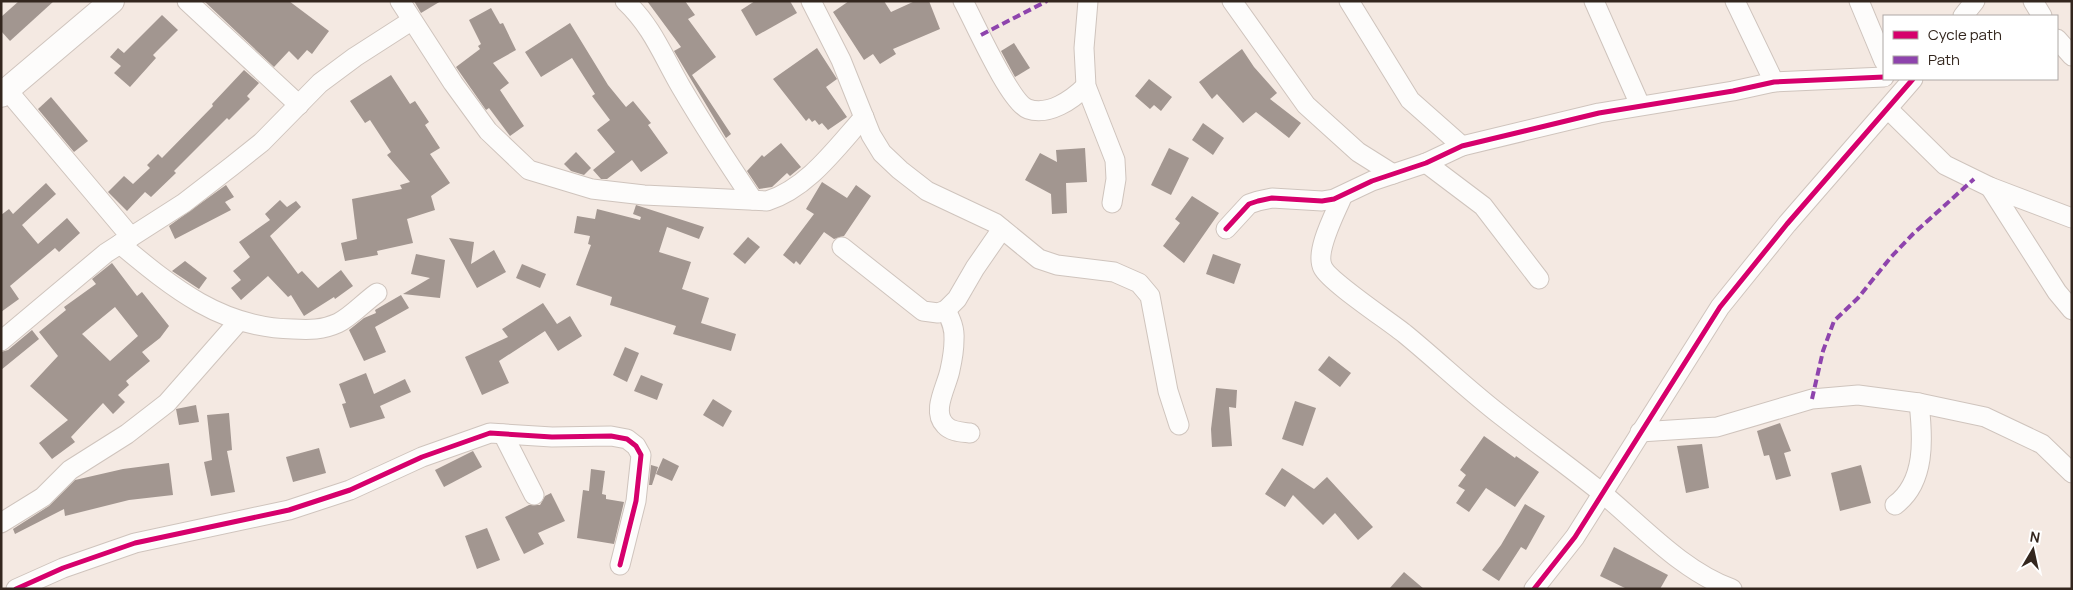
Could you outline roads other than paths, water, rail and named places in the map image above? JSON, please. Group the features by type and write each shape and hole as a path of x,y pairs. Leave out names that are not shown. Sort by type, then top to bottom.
{"street":[{"path":"112,1 4,92 126,241 174,288 197,303 239,321 277,329 318,330 339,323 377,293"},
{"path":"187,1 299,104"},
{"path":"400,1 411,21 488,131 528,170 592,189 644,196 767,201 784,195 798,186 864,117"},
{"path":"625,1 641,16 652,31 680,85 718,150 753,200"},
{"path":"811,1 830,36 871,135 882,153 900,170 927,191 995,223 1039,259 1057,265 1114,272 1139,283 1150,296 1168,391 1179,425"},
{"path":"963,1 998,70 1015,98 1027,109 1046,111 1076,96 1086,86"},
{"path":"1088,1 1084,48 1086,86 1115,160 1116,178 1112,203"},
{"path":"1232,1 1306,105 1358,152 1393,174"},
{"path":"1349,1 1410,100 1462,146"},
{"path":"1594,1 1640,105"},
{"path":"1735,1 1774,82"},
{"path":"1859,1 1883,59"},
{"path":"1963,15 1974,1"},
{"path":"2033,1 2041,15"},
{"path":"1,340 79,274 184,203 262,142 320,83 411,21"},
{"path":"2058,40 2072,56"},
{"path":"1226,229 1249,204 1258,201 1289,198 1322,201 1342,196 1372,181 1426,163 1462,146 1640,105 1733,91 1774,82 1883,78"},
{"path":"1534,589 1575,537 1601,492 1720,307 1787,224 1888,109 1902,83"},
{"path":"1888,109 1945,165 1990,187 2072,218"},
{"path":"1426,163 1483,206 1539,279"},
{"path":"1990,187 2057,292 2072,310"},
{"path":"1342,196 1324,242 1320,258 1323,268 1336,281 1386,319 1501,416 1601,492 1677,556 1713,582 1732,589"},
{"path":"842,247 924,312 938,313 946,310 956,299 1002,229"},
{"path":"946,310 953,324 954,338 950,372 943,390 939,412 945,426 955,431 970,433"},
{"path":"1,523 43,497 70,470 127,434 167,403 239,321"},
{"path":"1640,432 1717,428 1812,398 1858,395 1919,403 1985,417 2042,444 2072,473"},
{"path":"1895,505 1914,483 1919,472 1922,430 1919,403"},
{"path":"16,589 63,568 134,543 288,510 350,490 422,457 490,433 611,436 627,439 636,446 641,455 636,501 620,565"},
{"path":"503,434 534,495"}]}
